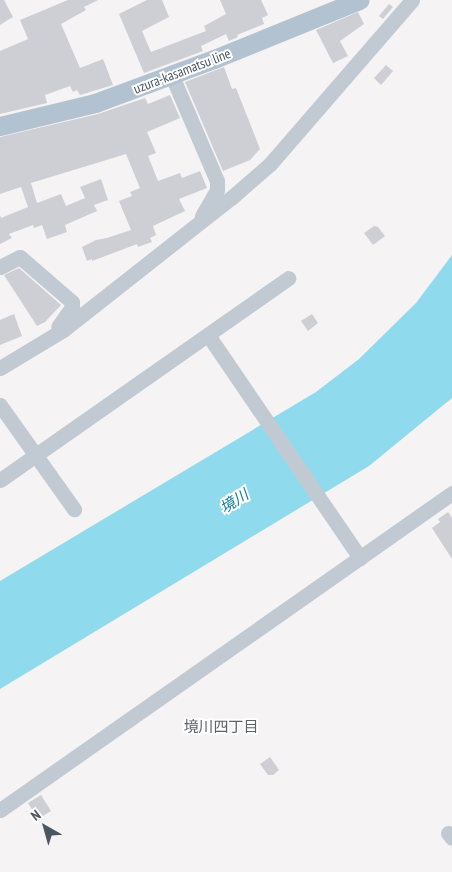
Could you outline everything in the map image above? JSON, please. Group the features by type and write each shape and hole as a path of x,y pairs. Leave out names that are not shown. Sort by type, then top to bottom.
{"main road":[{"name":"uzura-kasamatsu line","path":"0,126 95,103 172,76 359,0"}],"street":[{"path":"0,368 48,340 198,224 270,164 412,0"},
{"path":"172,76 216,181 217,190 198,224"},
{"path":"0,267 20,257 72,302 72,307 49,335 48,340"},
{"path":"0,480 288,278"},
{"path":"208,335 360,558"},
{"path":"0,405 74,509"},
{"path":"0,810 360,558 450,500"}],"water":[{"name":"境川","path":"452,255 452,398 369,466 0,689 0,581 316,392 359,359 416,303"}],"building":[{"path":"0,0 4,0 13,17 0,25"},
{"path":"68,0 98,0 84,7 86,10 61,24 80,68 103,59 113,85 80,95 77,90 73,92 70,86 45,95 47,103 0,114 0,51 28,39 20,20"},
{"path":"147,0 162,0 169,17 142,31 151,52 206,31 204,26 226,14 220,0 261,0 268,15 262,18 264,24 237,35 238,37 229,41 226,34 201,46 203,51 144,73 119,14"},
{"path":"389,4 393,7 383,19 379,16"},
{"path":"358,12 364,24 340,41 348,56 333,63 316,30"},
{"path":"386,65 393,71 381,85 374,78"},
{"path":"224,67 232,89 236,88 260,149 250,160 223,171 185,82"},
{"path":"170,95 180,118 147,132 156,153 148,156 158,181 180,173 182,178 200,171 207,188 179,199 185,211 153,226 156,235 150,238 152,242 138,247 137,244 92,261 92,259 87,261 82,247 96,240 131,230 119,201 132,196 130,192 140,188 126,154 31,183 37,203 61,194 66,206 85,198 80,187 101,179 108,200 94,205 97,211 65,225 67,232 47,239 42,225 34,228 33,225 9,234 12,238 0,244 0,215 1,218 28,207 21,187 0,194 0,137 98,114 145,98 148,104"},
{"path":"374,226 378,227 385,236 373,245 364,233"},
{"path":"19,268 61,305 45,322 37,326 4,275"},
{"path":"14,314 22,336 0,345 0,320"},
{"path":"312,314 318,323 308,331 301,321"},
{"path":"448,512 452,518 452,559 432,528 440,522 438,519"},
{"path":"270,757 279,770 273,775 268,775 260,764"},
{"path":"41,795 51,811 38,819 28,803"}],"district":[{"name":"境川四丁目","path":"221,727"}]}
